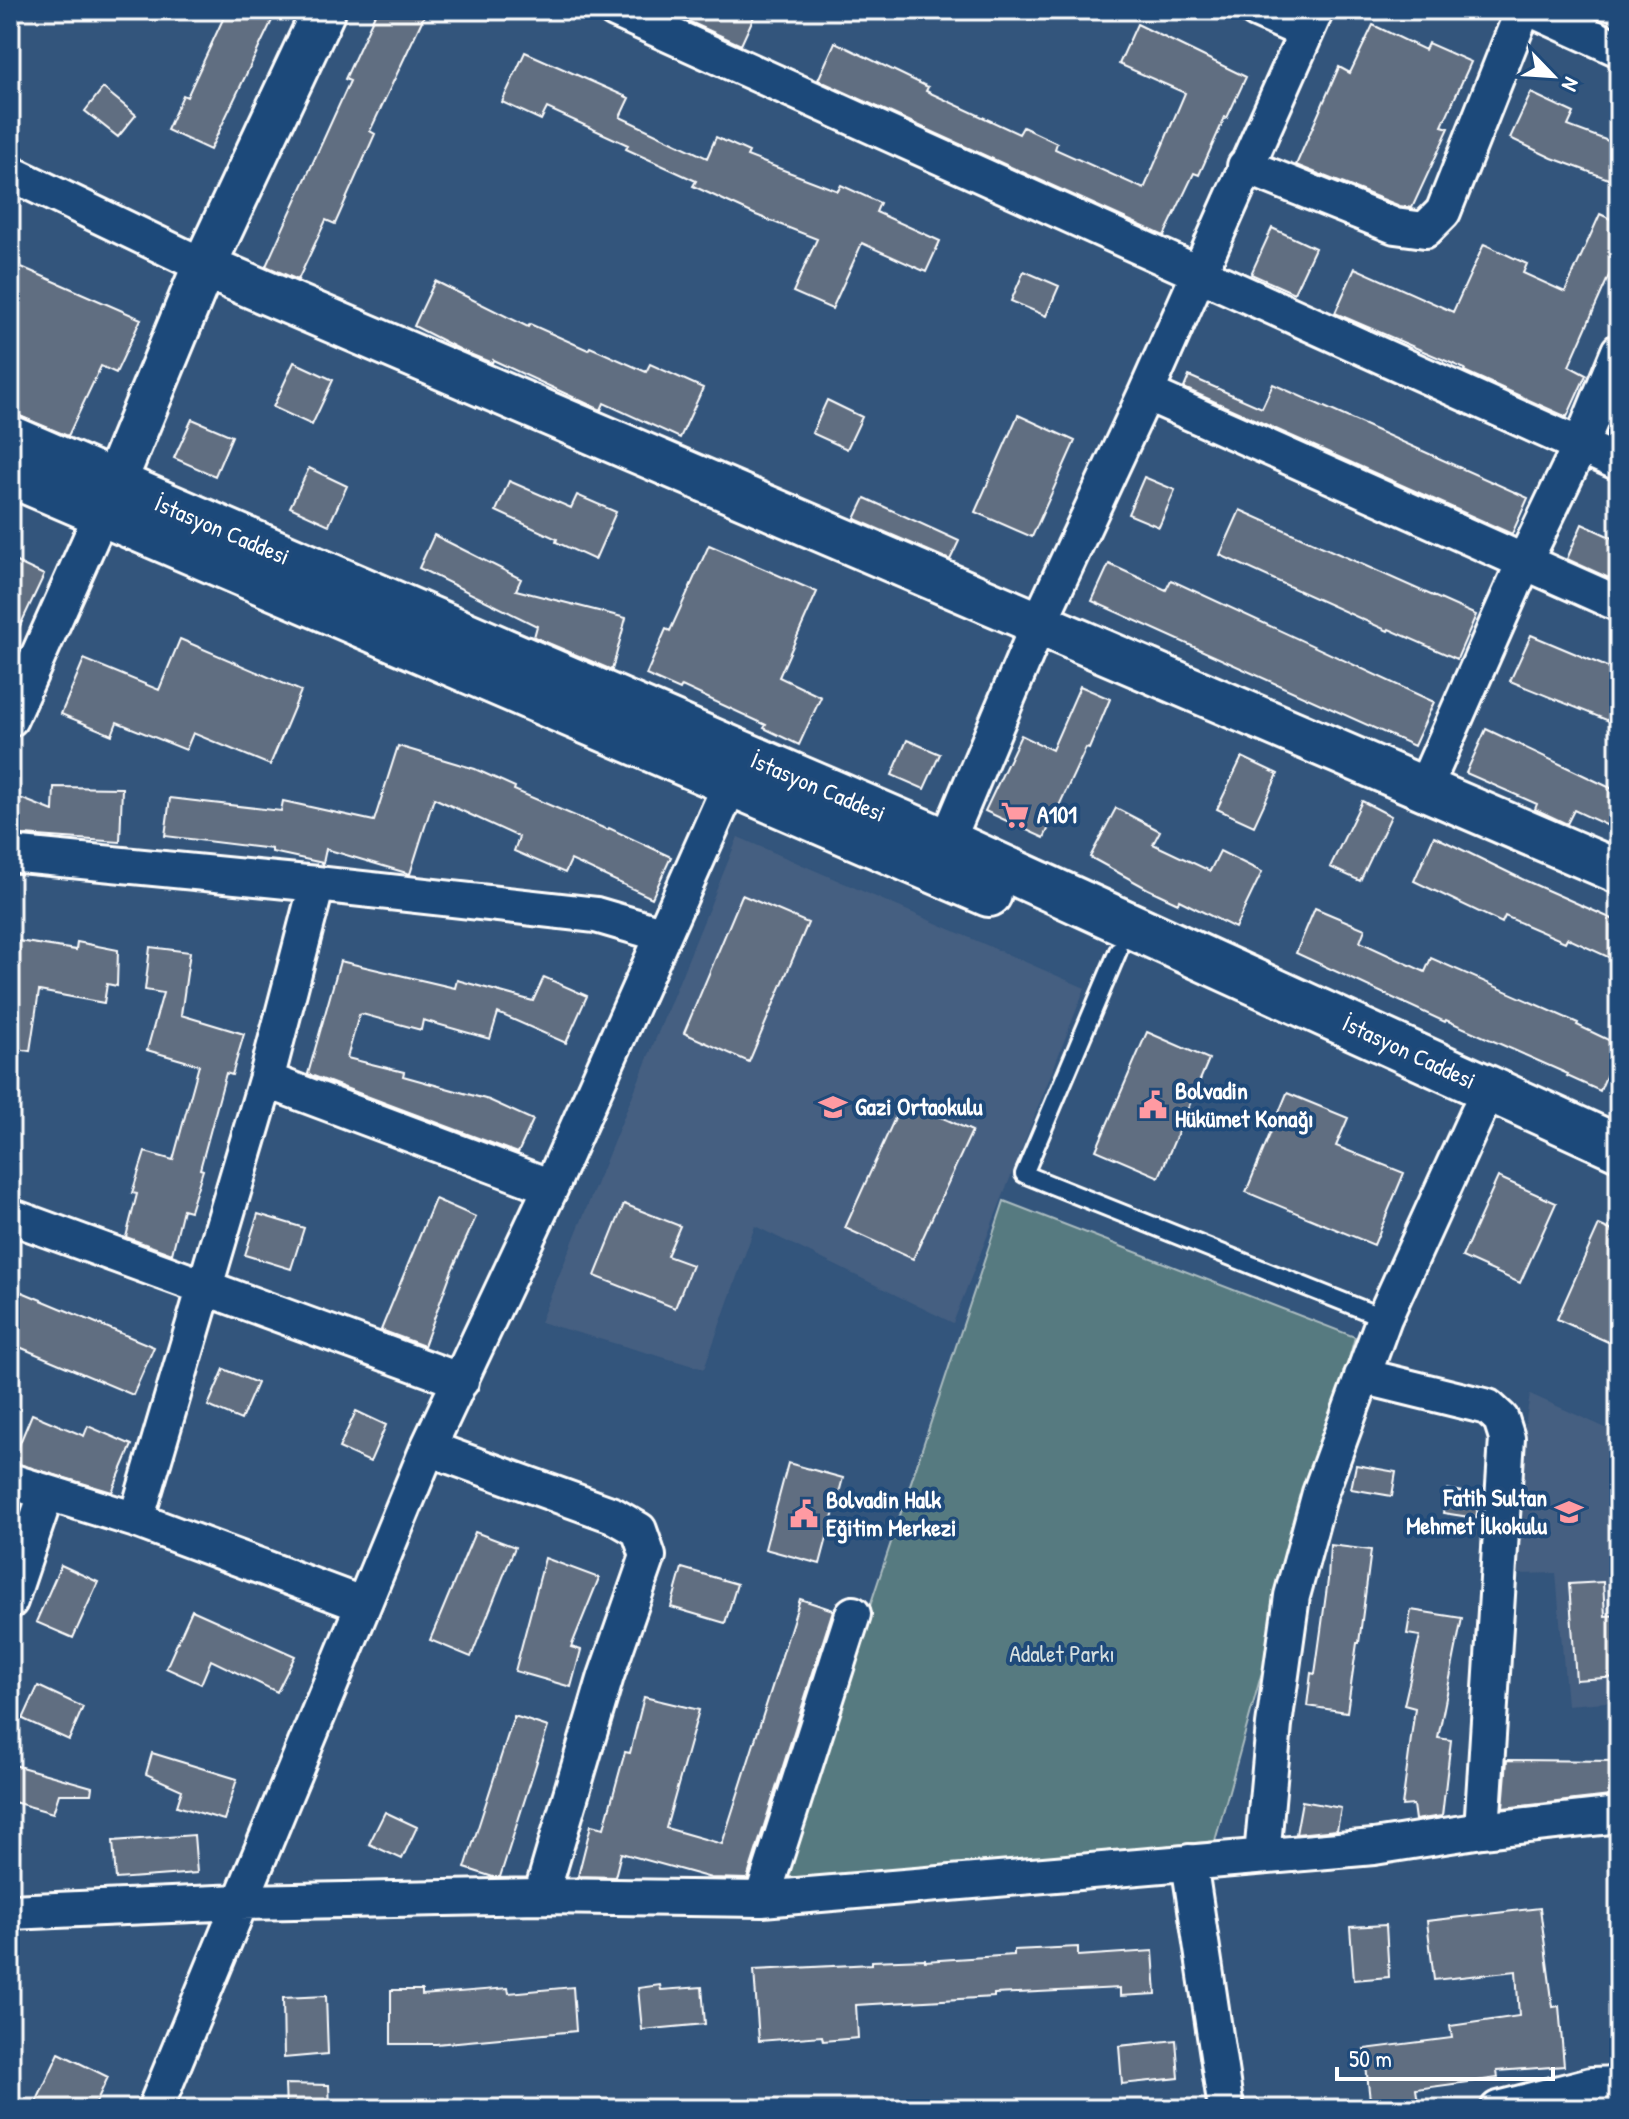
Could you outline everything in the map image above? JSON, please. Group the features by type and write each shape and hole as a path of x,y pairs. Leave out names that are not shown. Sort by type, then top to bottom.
{"main road":[{"name":"İstasyon Caddesi","path":"10,438 108,498 1619,1148"},
{"path":"10,474 108,498 730,785 940,856 1118,951 1619,1174"}],"street":[{"path":"10,719 108,498 204,266 324,10"},
{"path":"615,10 1619,463"},
{"path":"940,856 1038,625 1146,393 1311,21 1256,10"},
{"path":"1245,166 1395,226 1425,230 1443,212 1523,10"},
{"path":"1533,10 1619,49"},
{"path":"10,173 204,266 1619,872"},
{"path":"1424,789 1525,560 1580,446 1619,351"},
{"path":"1146,393 1619,604"},
{"path":"155,2109 428,1448 551,1187 661,934 730,785"},
{"path":"10,854 596,915 661,934"},
{"path":"136,1520 266,1080 317,884"},
{"path":"266,1080 551,1187"},
{"path":"1262,1856 1274,1725 1292,1596 1320,1493 1384,1318 1478,1112"},
{"path":"10,1216 461,1381"},
{"path":"1362,1376 1488,1407 1501,1419 1507,1438 1482,1830"},
{"path":"428,1448 613,1515 639,1530 648,1556 606,1676 541,1896"},
{"path":"10,1481 136,1520 361,1604"},
{"path":"10,1601 46,1494"},
{"path":"762,1899 853,1614"},
{"path":"10,1912 240,1902 541,1896 762,1899 1374,1847 1482,1830 1619,1815"},
{"path":"1189,1862 1226,2109"},
{"path":"1498,2109 1591,2085 1619,2084"}],"lane":[{"path":"1118,951 1024,1174 1384,1318"}],"shaded area":[{"name":"Gazi Ortaokulu","path":"738,837 1085,988 953,1323 755,1226 704,1369 540,1322"},
{"name":"Fatih Sultan Mehmet İlkokulu","path":"1530,1394 1617,1433 1619,1430 1619,1701 1567,1705 1556,1573 1518,1574 1521,1451"}],"green space":[{"name":"Adalet Parkı","path":"1004,1201 1355,1337 1215,1841 778,1884"}],"building":[{"path":"208,10 277,10 210,150 167,130 183,95 187,97 224,17"},
{"path":"377,10 427,10 370,131 375,134 335,224 326,220 298,280 266,266 350,81 345,79"},
{"path":"664,10 757,10 741,45"},
{"path":"1137,24 1246,77 1199,175 1194,173 1164,236 818,80 835,42 928,87 926,91 1019,134 1023,127 1057,143 1055,149 1144,189 1185,93 1119,64"},
{"path":"1373,25 1425,50 1428,43 1471,62 1442,126 1449,128 1412,208 1296,165 1339,67 1350,73"},
{"path":"525,52 629,98 620,117 707,158 716,137 749,152 747,156 838,191 841,185 880,203 876,212 940,241 926,272 862,243 832,309 793,292 817,239 693,186 696,181 626,149 628,145 547,108 541,120 502,102"},
{"path":"103,88 136,115 118,137 85,111"},
{"path":"1531,93 1574,113 1568,126 1619,145 1619,168 1614,181 1552,158 1510,138"},
{"path":"1600,214 1619,223 1619,253 1569,366 1586,375 1567,417 1335,313 1355,268 1453,312 1484,244 1527,264 1523,273 1565,292"},
{"path":"1272,228 1315,248 1294,293 1251,274"},
{"path":"10,262 141,319 116,373 101,366 68,436 10,412"},
{"path":"1024,271 1059,286 1046,316 1011,301"},
{"path":"435,281 528,327 530,324 646,372 650,364 703,388 680,438 604,403 601,410 493,360 492,363 465,352 414,326"},
{"path":"294,362 333,380 312,425 273,407"},
{"path":"1189,376 1262,408 1273,384 1528,498 1512,534 1184,388"},
{"path":"827,400 862,417 847,449 812,433"},
{"path":"1018,415 1075,441 1032,537 975,512"},
{"path":"192,419 232,436 215,476 174,458"},
{"path":"309,468 347,486 329,525 290,507"},
{"path":"1144,477 1175,490 1159,527 1128,514"},
{"path":"509,481 571,508 577,495 616,512 595,560 496,511"},
{"path":"865,498 959,541 950,560 855,519"},
{"path":"1240,510 1476,615 1457,659 1220,555"},
{"path":"1582,524 1619,541 1619,556 1609,578 1567,559"},
{"path":"434,535 521,579 516,590 626,618 612,670 534,637 537,626 419,568"},
{"path":"709,545 817,592 779,677 821,697 799,745 764,728 766,725 682,686 680,690 646,675 666,629 670,631"},
{"path":"10,559 44,575 10,647"},
{"path":"1109,564 1166,590 1171,580 1434,702 1414,746 1092,601"},
{"path":"1531,635 1619,672 1619,725 1510,681"},
{"path":"180,639 301,691 270,765 193,733 186,750 117,722 112,735 61,714 84,659 159,690"},
{"path":"1080,686 1110,699 1089,749 1086,748 1044,838 985,811 1021,735 1052,750"},
{"path":"1486,729 1619,792 1619,831 1574,810 1567,824 1535,809 1537,804 1466,773"},
{"path":"907,740 940,754 924,789 892,775"},
{"path":"398,746 475,769 515,787 514,790 671,857 652,898 571,860 565,873 514,851 519,837 434,798 410,874 326,849 323,863 272,852 272,849 165,836 170,798 281,811 283,801 374,821"},
{"path":"1242,757 1278,774 1254,826 1217,809"},
{"path":"54,787 122,788 120,842 10,834 10,794 53,811"},
{"path":"1362,801 1391,816 1360,881 1330,867"},
{"path":"1116,808 1160,831 1153,844 1210,871 1220,851 1262,872 1235,928 1179,900 1178,903 1148,889 1090,857"},
{"path":"1434,836 1619,922 1619,962 1567,938 1565,942 1505,916 1502,923 1414,881"},
{"path":"742,895 808,923 749,1062 684,1033"},
{"path":"1315,908 1365,929 1360,942 1425,972 1431,958 1578,1023 1619,1045 1600,1091 1296,953"},
{"path":"12,940 76,950 77,942 118,950 117,986 107,984 104,1003 39,991 30,1051 10,1048"},
{"path":"150,947 190,952 181,1015 244,1034 232,1075 226,1073 200,1169 203,1170 190,1211 183,1209 172,1254 126,1237 137,1194 132,1193 145,1152 173,1160 199,1065 147,1050 163,993 145,990"},
{"path":"340,961 455,988 457,980 533,1001 544,977 587,996 566,1043 498,1013 490,1039 423,1020 421,1030 359,1015 347,1058 404,1072 403,1076 489,1100 533,1120 518,1153 308,1074"},
{"name":"Bolvadin Hükümet Konağı","path":"1147,1032 1209,1059 1159,1177 1096,1150"},
{"path":"1287,1093 1348,1118 1336,1146 1404,1173 1374,1245 1246,1192"},
{"path":"903,1100 972,1131 913,1259 845,1228"},
{"path":"1498,1177 1556,1203 1520,1283 1462,1257"},
{"path":"435,1199 476,1217 452,1270 424,1346 381,1330"},
{"path":"624,1204 680,1226 667,1256 692,1265 675,1308 595,1276"},
{"path":"258,1214 304,1228 291,1269 245,1255"},
{"path":"1599,1225 1619,1234 1619,1347 1557,1319"},
{"path":"10,1287 154,1347 133,1395 10,1343"},
{"path":"224,1369 257,1383 241,1420 208,1406"},
{"path":"356,1411 386,1425 370,1462 339,1448"},
{"path":"32,1414 84,1436 88,1426 132,1445 112,1492 12,1462"},
{"name":"Bolvadin Halk Eğitim Merkezi","path":"788,1463 843,1478 820,1564 765,1549"},
{"path":"1356,1465 1396,1472 1392,1496 1351,1489"},
{"path":"1447,1489 1480,1495 1476,1518 1443,1513"},
{"path":"475,1532 515,1547 471,1657 430,1640"},
{"path":"1330,1545 1371,1550 1347,1712 1307,1706 1311,1673 1315,1674"},
{"path":"545,1558 599,1578 571,1647 581,1650 571,1687 515,1671"},
{"path":"61,1565 98,1582 73,1638 36,1622"},
{"path":"682,1568 737,1584 725,1623 671,1607"},
{"path":"1603,1582 1605,1616 1619,1615 1619,1677 1576,1680 1569,1584"},
{"path":"800,1599 833,1610 747,1879 711,1878 621,1853 615,1877 578,1876 591,1825 604,1828 625,1752 630,1753 644,1697 699,1710 666,1828 722,1844"},
{"path":"192,1610 295,1656 277,1692 211,1660 201,1684 166,1668"},
{"path":"1411,1610 1462,1618 1438,1738 1451,1740 1442,1816 1415,1820 1413,1805 1402,1806 1415,1708 1404,1705 1420,1636 1407,1634"},
{"path":"38,1686 83,1707 69,1740 23,1719"},
{"path":"514,1716 548,1727 500,1877 493,1877 465,1868"},
{"path":"152,1753 237,1779 224,1820 177,1806 182,1790 146,1774"},
{"path":"1507,1760 1619,1761 1619,1795 1503,1808"},
{"path":"14,1765 92,1787 91,1794 59,1794 53,1813 10,1801 10,1778"},
{"path":"1302,1801 1341,1808 1337,1830 1296,1834"},
{"path":"385,1812 417,1827 402,1859 369,1844"},
{"path":"194,1835 197,1873 116,1879 113,1841"},
{"path":"1540,1908 1553,2007 1559,2006 1564,2066 1497,2071 1498,2078 1416,2089 1418,2102 1371,2108 1364,2049 1452,2038 1450,2026 1519,2016 1516,1971 1434,1980 1427,1921"},
{"path":"1386,1925 1389,1977 1354,1980 1350,1927"},
{"path":"1078,1947 1078,1956 1153,1951 1156,1994 1120,1996 1120,1988 856,2005 858,2038 823,2041 822,2036 759,2041 754,1970 1014,1955 1014,1950"},
{"path":"660,1985 661,1990 702,1987 705,2024 642,2030 638,1988"},
{"path":"573,1987 576,2031 436,2044 391,2044 391,1990 422,1990 422,1995 508,1988 509,1993"},
{"path":"326,1996 328,2054 284,2058 283,1998"},
{"path":"1176,2040 1179,2078 1122,2084 1119,2046"},
{"path":"59,2053 108,2077 93,2109 33,2109"},
{"path":"285,2084 329,2085 330,2109 286,2109"}],"place":[{"name":"A101","path":"1015,815"},
{"name":"Bolvadin Hükümet Konağı","path":"1153,1105"},
{"name":"Gazi Ortaokulu","path":"833,1107"},
{"name":"Fatih Sultan Mehmet İlkokulu","path":"1569,1512"},
{"name":"Bolvadin Halk Eğitim Merkezi","path":"804,1514"}]}
